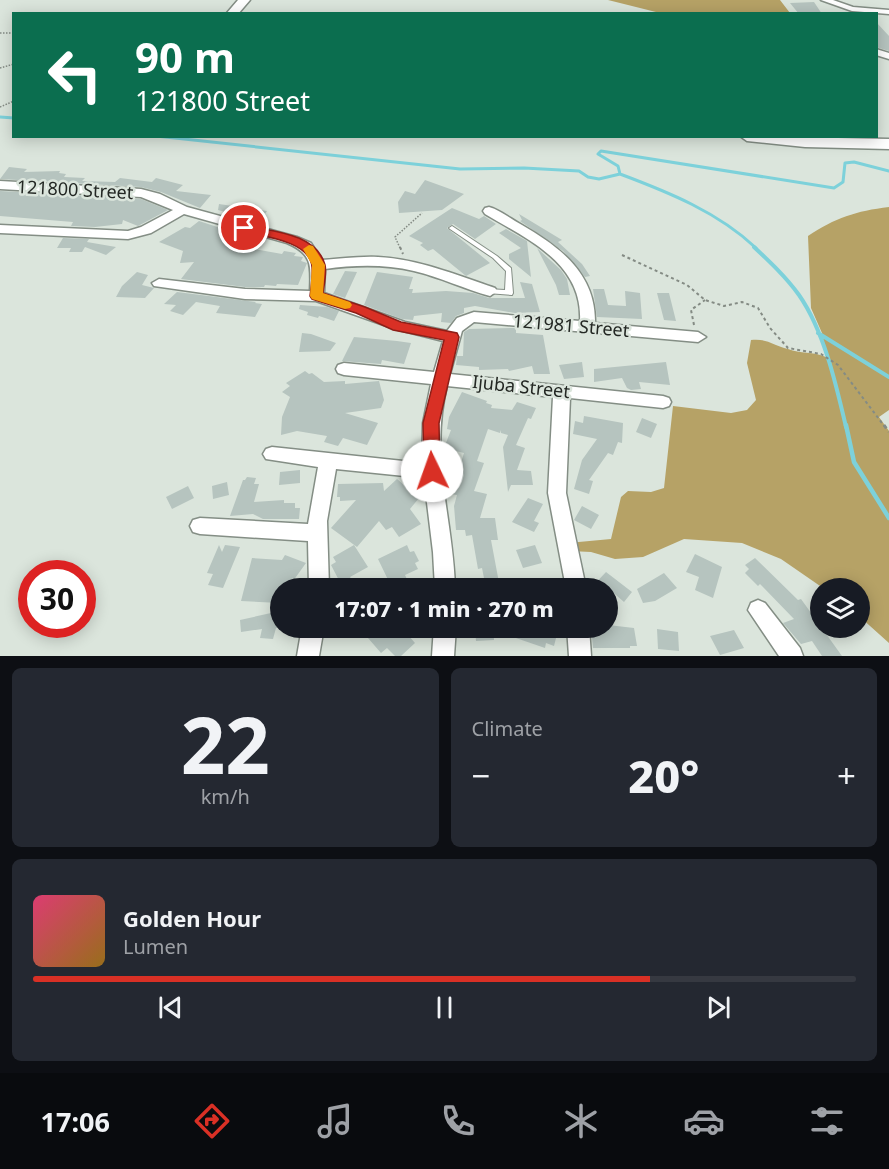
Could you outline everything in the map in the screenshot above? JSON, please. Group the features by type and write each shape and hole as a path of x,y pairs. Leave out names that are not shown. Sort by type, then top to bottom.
{"street":[{"path":"233,12 244,0"},
{"path":"825,0 844,11 889,12"},
{"path":"766,138 805,142 889,144"},
{"name":"121800 Street","path":"0,185 125,191 156,197 183,210 301,243 312,252 318,265"},
{"path":"0,229 128,235 146,230 183,210"},
{"path":"489,211 544,244 571,267 584,292 588,306 587,328"},
{"path":"316,296 318,265 368,261 408,265 490,291"},
{"path":"159,283 245,294 316,296 361,310 398,326 452,337 431,423 432,471 442,540 444,578"},
{"name":"121981 Street","path":"452,337 462,322 470,318 698,337"},
{"name":"Ijuba Street","path":"344,369 663,402"},
{"path":"562,391 557,493 574,578"},
{"path":"272,454 432,471"},
{"path":"319,578 316,533 328,461"},
{"path":"200,526 316,533"},
{"path":"758,610 792,656"},
{"path":"308,656 311,638"},
{"path":"443,656 444,638"},
{"path":"579,638 580,656"}],"lane":[{"path":"452,228 495,257 508,270 509,293 490,291"}],"path":[{"path":"408,265 395,237 422,213"},
{"path":"622,255 687,285 705,300 724,306 742,302 750,303 758,308 770,328 788,348 821,354 832,360 852,381 889,432"},
{"path":"698,337 690,310 705,300"}],"shaded area":[{"path":"608,0 780,0 789,12 656,12"},
{"path":"889,207 889,410 879,417 889,431 889,643 870,626 870,578 810,579 781,559 742,543 684,539 643,557 615,559 591,552 570,551 568,543 611,539 621,497 628,491 651,492 664,488 673,406 731,413 747,410 756,400 747,363 751,340 765,341 793,351 826,357 822,333 811,308 808,236 827,224 866,211"}],"building":[{"path":"814,2 821,12 797,12 790,3"},
{"path":"878,24 889,36 889,51 878,48"},
{"path":"9,167 27,169 24,172 60,171 59,173 66,174 64,177 85,178 82,181 115,182 120,178 152,182 156,178 183,185 176,191 211,195 200,208 161,192 141,187 0,179"},
{"path":"425,180 464,194 442,210 399,213 398,202 405,191 415,194"},
{"path":"0,191 141,199 168,210 138,226 123,220 122,224 95,227 71,226 73,222 0,216"},
{"path":"219,204 267,211 259,222 218,210"},
{"path":"452,208 479,219 484,216 496,224 475,239 453,224 447,228 490,263 466,276 433,249 428,251 420,245 423,243 409,236"},
{"path":"519,214 562,240 558,242 582,264 590,276 585,277 563,251 520,221 522,220"},
{"path":"199,221 248,237 242,247 282,254 284,251 303,257 301,261 307,263 298,285 245,287 181,279 194,262 180,263 183,251 159,242 185,227 190,228"},
{"path":"506,229 527,241 531,277 509,259 509,254 521,248 499,233"},
{"path":"63,238 89,239 87,242 116,247 106,255 85,247 82,252 69,252 71,248 57,248"},
{"path":"537,248 561,270 567,279 570,295 559,295"},
{"path":"345,271 357,272 345,298 333,294"},
{"path":"137,272 148,275 142,285 154,288 145,298 116,297 122,286"},
{"path":"377,272 413,277 409,289 413,289 412,293 446,291 473,293 489,298 525,298 520,282 532,284 540,312 515,313 475,306 464,308 464,313 456,316 451,323 441,322 442,313 414,316 413,320 402,319 364,305"},
{"path":"593,289 604,289 608,305 626,306 625,291 640,293 642,319 597,317"},
{"path":"177,292 262,304 255,317 216,313 220,306 196,302 183,315 170,311 176,305 164,304"},
{"path":"657,293 669,293 676,321 664,320"},
{"path":"300,305 327,307 339,311 334,321 307,315 308,312 299,309"},
{"path":"516,328 516,333 543,335 550,374 534,374 532,366 509,371 508,369 479,370 479,367 456,365 457,356 463,356 464,332 469,329"},
{"path":"302,333 336,343 330,351 299,352"},
{"path":"354,337 411,343 404,364 382,360 381,364 342,361"},
{"path":"582,362 584,377 564,379 559,365"},
{"path":"666,362 670,385 639,382 641,389 631,390 627,388 622,378 594,382 594,369"},
{"path":"305,371 324,382 345,381 345,384 379,381 384,400 381,408 345,413 378,423 367,445 343,438 338,446 324,442 327,436 297,431 281,435 282,417 290,397 282,392 290,386 286,383"},
{"path":"462,392 487,401 486,403 492,405 491,408 512,410 517,402 536,408 531,419 528,418 516,445 525,448 517,470 531,471 533,485 511,485 508,492 503,447 508,435 501,433 501,430 500,433 488,429 477,461 484,463 474,491 487,494 480,518 495,518 498,540 491,540 498,578 484,578 482,568 478,569 472,535 466,536 465,530 456,530 454,506 457,495 451,494 464,453 444,448 451,430 447,429 449,417"},
{"path":"584,416 623,423 622,443 618,442 613,455 608,453 589,480 593,481 589,494 574,489 582,460 597,439 573,434 575,421 583,423"},
{"path":"642,418 657,424 651,438 636,432"},
{"path":"300,470 300,483 279,485 280,472"},
{"path":"247,477 256,478 254,484 259,484 254,502 284,500 284,503 295,503 295,508 300,508 299,519 263,519 253,514 230,516 243,480"},
{"path":"397,479 419,498 410,509 421,524 399,537 392,527 386,530 379,521 357,547 331,528 356,500 340,501 340,497 337,497 338,484 383,483 384,491"},
{"path":"227,482 229,495 213,499 212,486"},
{"path":"188,486 194,498 172,509 166,497"},
{"path":"528,498 543,504 534,521 539,523 534,532 512,522"},
{"path":"582,506 599,515 591,529 574,520"},
{"path":"219,545 222,552 225,545 240,547 223,588 208,585 213,574 207,573"},
{"path":"354,545 368,567 351,578 338,578 331,565 336,562 333,557"},
{"path":"407,545 410,552 414,551 419,561 415,563 418,569 405,575 406,578 387,578 378,559"},
{"path":"535,545 542,563 523,568 516,550"},
{"path":"695,554 722,567 713,598 695,590 699,577 686,572"},
{"path":"285,555 306,563 295,578 270,578 270,602 241,601 252,558 282,560"},
{"path":"755,558 798,600 801,599 810,612 810,638 829,638 842,656 822,656 812,641 801,644 783,623 794,619 760,584 758,586 745,573 749,569 745,565"},
{"path":"606,572 614,578 600,578"},
{"path":"664,573 677,588 655,601 643,603 637,589"},
{"path":"618,581 632,592 624,602 618,597"},
{"path":"270,613 270,638 273,639 260,638 262,629 241,632 240,620"},
{"path":"618,626 634,628 637,646 593,648 592,638 618,638"},
{"path":"657,629 678,632 679,651 658,649"},
{"path":"734,630 744,648 720,655 710,636"},
{"path":"368,638 411,638 415,643 401,656 395,656 387,648 381,653"},
{"path":"476,638 494,638 494,640 476,641"},
{"path":"516,638 556,638 554,646 546,643 545,648"}],"waterway":[{"path":"0,117 12,118"},
{"path":"174,138 460,169 524,168 579,171 588,177 599,179 620,174"},
{"path":"620,174 618,166 598,154 601,151 834,188 843,182 845,163 854,162 889,171"},
{"path":"620,174 692,204 725,224 756,248"},
{"path":"754,247 799,295 819,333"},
{"path":"819,333 889,377"},
{"path":"819,333 828,358 846,427"},
{"path":"846,425 854,462 889,518"}],"slow traffic":[{"path":"309,249 318,265 316,296 345,305"}],"route":[{"path":"244,228 292,240 309,248 318,265 316,296 361,310 398,326 452,337 431,423 432,471"}]}
